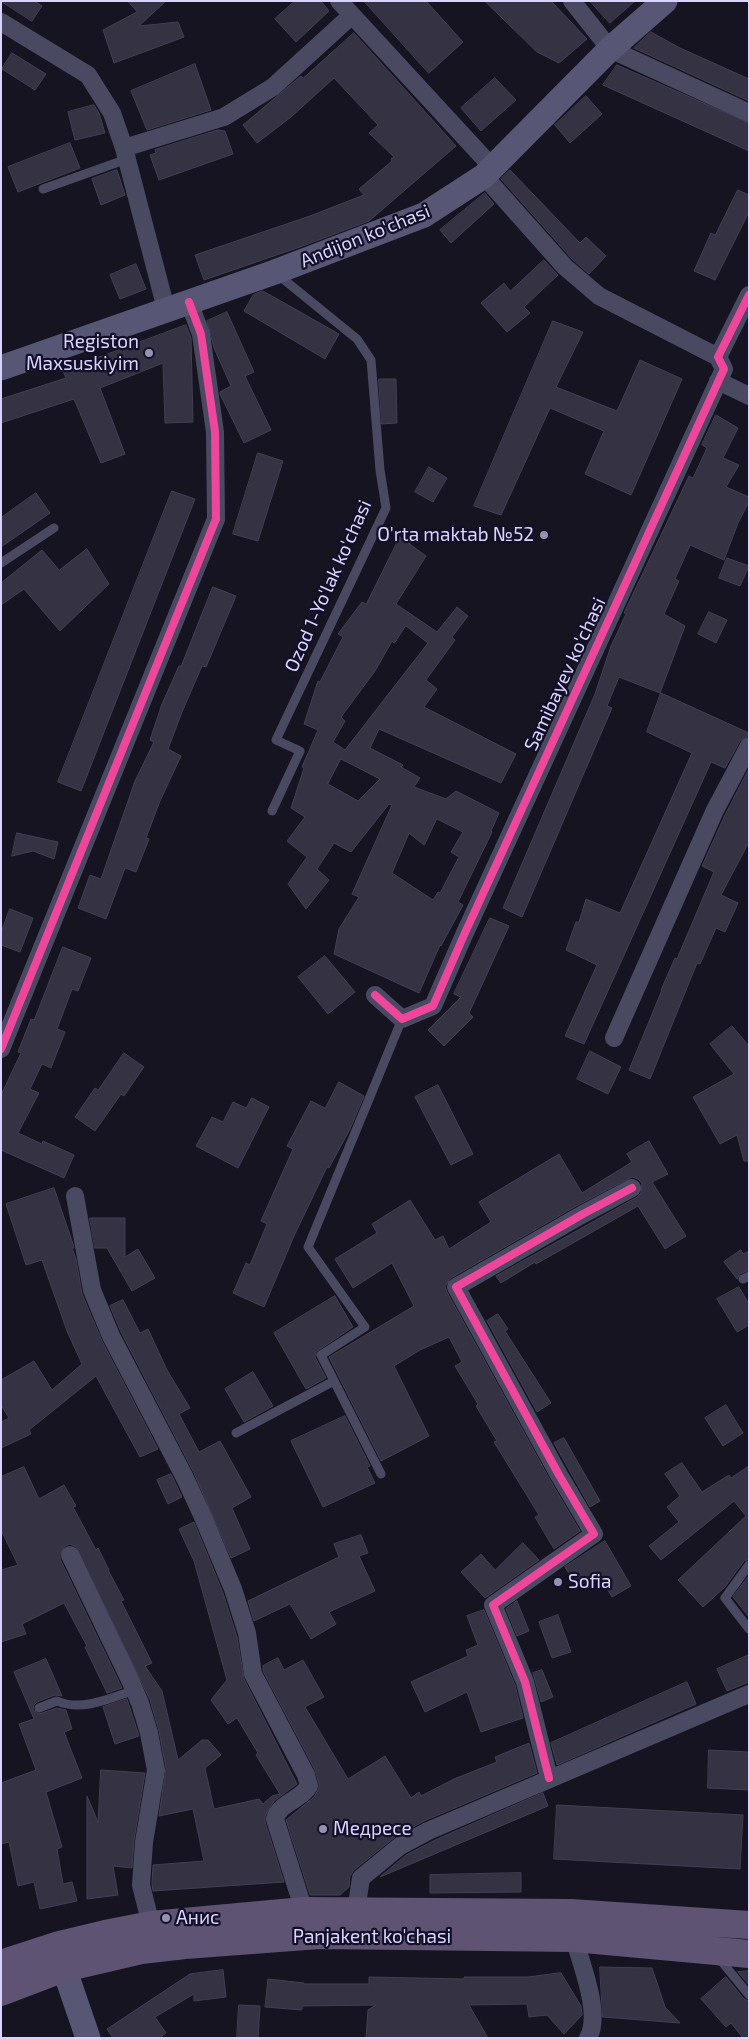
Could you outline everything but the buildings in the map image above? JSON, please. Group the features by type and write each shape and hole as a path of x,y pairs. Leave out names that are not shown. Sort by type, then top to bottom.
{"main road":[{"name":"Panjakent ko'chasi","path":"1,1964 59,1945 151,1925 304,1911 571,1913 749,1925"},
{"name":"Panjakent ko'chasi","path":"1,1992 64,1968 141,1950 319,1935 574,1938 749,1954"}],"street":[{"path":"339,1 489,172 565,267 599,296 718,357"},
{"path":"572,1 610,48 749,113"},
{"name":"Andijon ko'chasi","path":"1,368 275,272 424,215 489,172 610,48 665,1"},
{"path":"126,154 224,117 273,87 352,15"},
{"path":"1,22 88,75 112,113 178,306 201,334 215,432 216,518 1,1049"},
{"name":"Samibayev ko'chasi","path":"402,1020 433,1006 724,369 718,357 749,295"},
{"path":"718,381 749,396"},
{"path":"614,1038 714,810 749,746"},
{"path":"375,995 402,1020"},
{"path":"550,1778 525,1682 493,1604 594,1534 559,1475 456,1287 632,1188"},
{"path":"74,1196 92,1290 111,1336 185,1478 203,1517 233,1589 247,1633 253,1674 306,1775 309,1786 306,1792 280,1810 276,1814 275,1819 304,1911"},
{"path":"70,1555 135,1690 149,1733 156,1770 144,1842 141,1885 151,1925"},
{"path":"356,1910 360,1878 400,1846 457,1817 749,1694"},
{"path":"574,1938 592,2004 594,2021 588,2038"},
{"path":"64,1968 88,2038"}],"lane":[{"path":"43,190 126,154"},
{"name":"Ozod 1-Yo'lak ko'chasi","path":"272,811 300,751 276,740 386,508 380,470 371,360 357,338 275,272"},
{"path":"1,563 54,528"},
{"path":"382,1474 321,1354 365,1327 308,1247 402,1020"},
{"path":"236,1433 334,1380"},
{"path":"749,1565 725,1598 749,1629"},
{"path":"39,1708 56,1701 67,1706 91,1704 135,1690"},
{"path":"712,1950 749,1995"}],"cycle path":[{"path":"375,995 402,1019 433,1006 724,369 718,357 749,295"},
{"path":"1,1049 216,519 215,432 201,334 189,302"},
{"path":"549,1778 525,1682 493,1605 594,1534 559,1475 456,1287 632,1188"}],"place":[{"name":"Registon Maxsuskiyim","path":"149,353"},
{"name":"O'rta maktab №52","path":"544,535"},
{"name":"Sofia","path":"558,1582"},
{"name":"Медресе","path":"323,1829"},
{"name":"Анис","path":"166,1918"}]}
